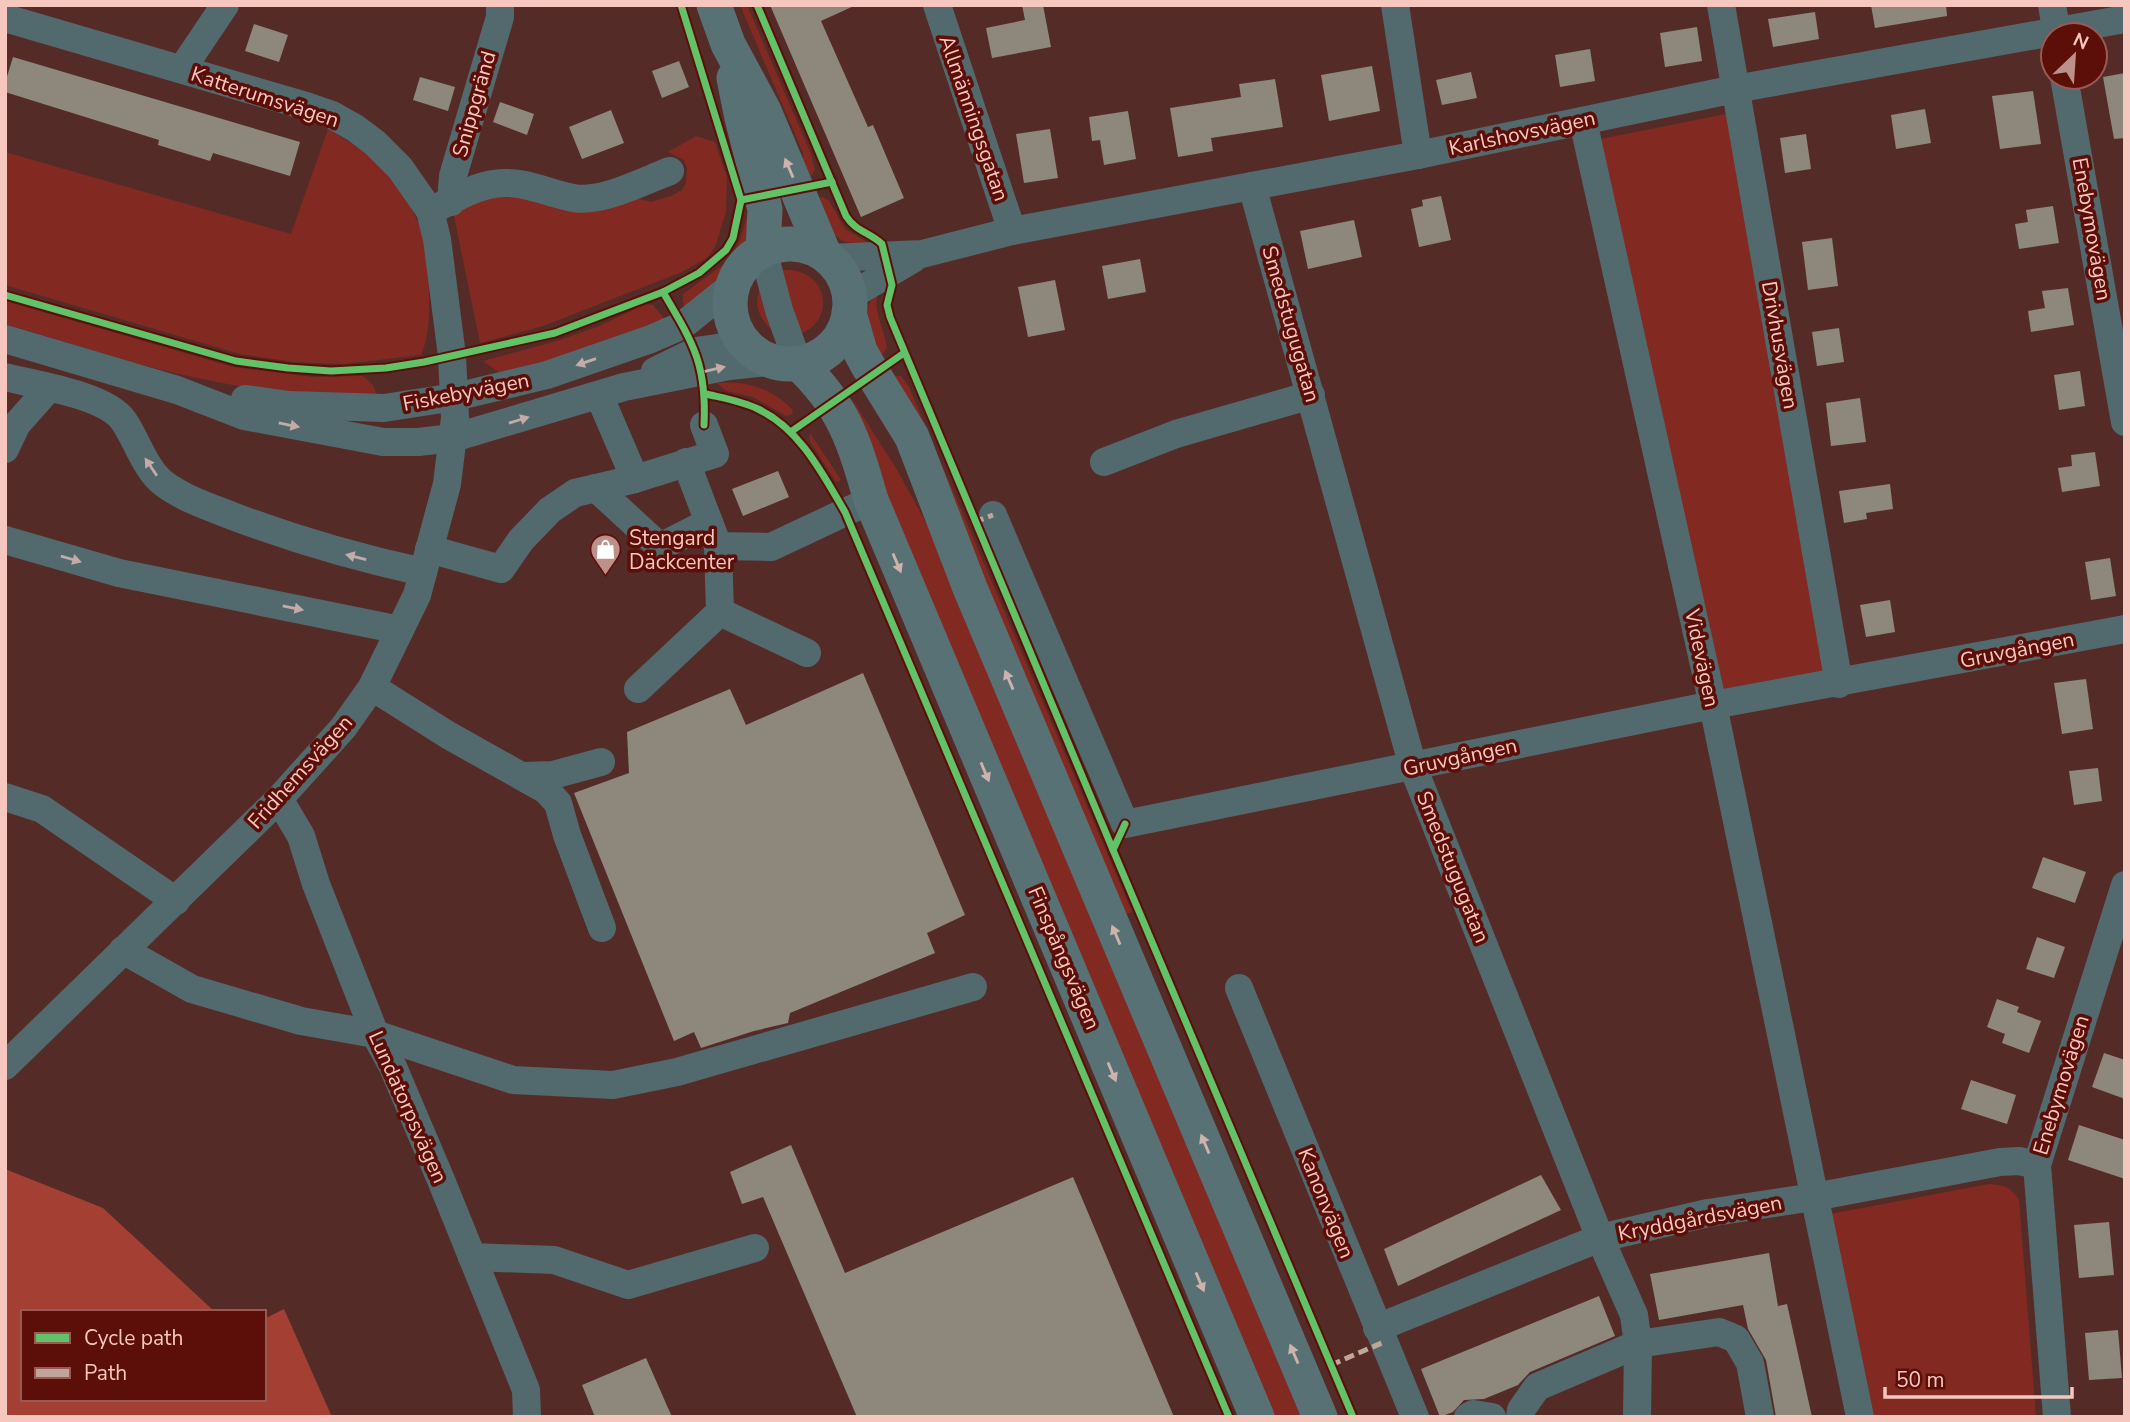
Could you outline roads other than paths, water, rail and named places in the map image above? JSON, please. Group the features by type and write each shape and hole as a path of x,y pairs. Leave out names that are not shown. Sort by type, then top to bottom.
{"main road":[{"path":"714,5 728,44 764,111 827,256 847,282 845,317 849,377 956,554 1320,1417"},
{"path":"728,44 742,118 763,196 766,220 763,250"},
{"path":"733,285 750,259 778,244 810,246 827,256"},
{"name":"Finspångsvägen","path":"733,285 731,311 734,323 771,358 820,384 845,422 871,500 1257,1417"},
{"path":"771,358 824,352 845,317"}],"street":[{"path":"182,69 225,5"},
{"name":"Snippgränd","path":"441,207 453,176 500,18 500,5"},
{"name":"Allmänningsgatan","path":"937,5 1012,230"},
{"path":"1395,5 1418,155"},
{"name":"Drivhusvägen","path":"1721,5 1839,684"},
{"name":"Katterumsvägen","path":"5,18 306,106 332,115 375,143 441,207 437,239 455,397"},
{"name":"Karlshovsvägen","path":"2097,21 2125,19"},
{"name":"Karlshovsvägen","path":"845,317 867,284 922,254 1012,230 1418,155 2039,27"},
{"name":"Enebymovägen","path":"2067,91 2114,294 2125,422"},
{"name":"Videvägen","path":"1583,121 1713,705 1860,1417"},
{"name":"Snippgränd","path":"441,207 477,187 497,183 518,183 575,198 598,197 670,171"},
{"name":"Smedstugugatan","path":"1252,186 1413,767 1600,1238 1634,1315 1638,1344 1637,1417"},
{"path":"763,250 779,310 771,358"},
{"name":"Karlshovsvägen","path":"827,256 922,254"},
{"name":"Fiskebyvägen","path":"177,390 289,405 384,408 455,397 547,375 650,339 683,325 733,285"},
{"name":"Fiskebyvägen","path":"5,339 177,390 244,416 362,439 418,442 453,438 612,391 696,351 771,358"},
{"path":"5,377 96,400 122,419 134,443 161,482 193,501 274,532 335,551 501,569 521,540 550,510 575,493 635,479 715,454 704,425"},
{"path":"5,449 17,424 49,388"},
{"path":"612,391 635,479"},
{"path":"1104,462 1176,434 1311,395"},
{"name":"Fridhemsvägen","path":"5,1066 279,799 343,728 372,687 417,594 447,484 455,397"},
{"path":"686,462 713,534 720,612"},
{"path":"596,488 660,547 713,534 771,547 871,500"},
{"name":"Gruvgången","path":"993,515 1125,824 1713,705 1839,684 2125,629"},
{"path":"5,540 119,573 400,630"},
{"path":"720,612 807,653"},
{"path":"638,689 720,612"},
{"path":"372,687 448,735 546,790 558,803 567,835 602,928"},
{"path":"524,776 554,775 601,762"},
{"path":"5,797 42,809 176,901"},
{"name":"Lundatorpsvägen","path":"279,799 301,835 316,884 375,1034 393,1068 526,1390 527,1417"},
{"name":"Enebymovägen","path":"2057,1417 2037,1165 2125,885"},
{"path":"123,950 192,989 301,1021 375,1034 513,1080 613,1085 677,1072 973,987"},
{"name":"Kanonvägen","path":"1239,988 1415,1417"},
{"name":"Kryddgårdsvägen","path":"1377,1328 1600,1238 1708,1213 1814,1197 2000,1162 2019,1161 2037,1165"},
{"path":"472,1257 554,1260 628,1285 755,1248"},
{"path":"1520,1417 1521,1410 1537,1387 1638,1344 1719,1332 1736,1339 1750,1363 1760,1417"},
{"path":"1468,1417 1474,1414 1492,1417"}],"place":[{"name":"Stengard Däckcenter","path":"606,577"}]}
